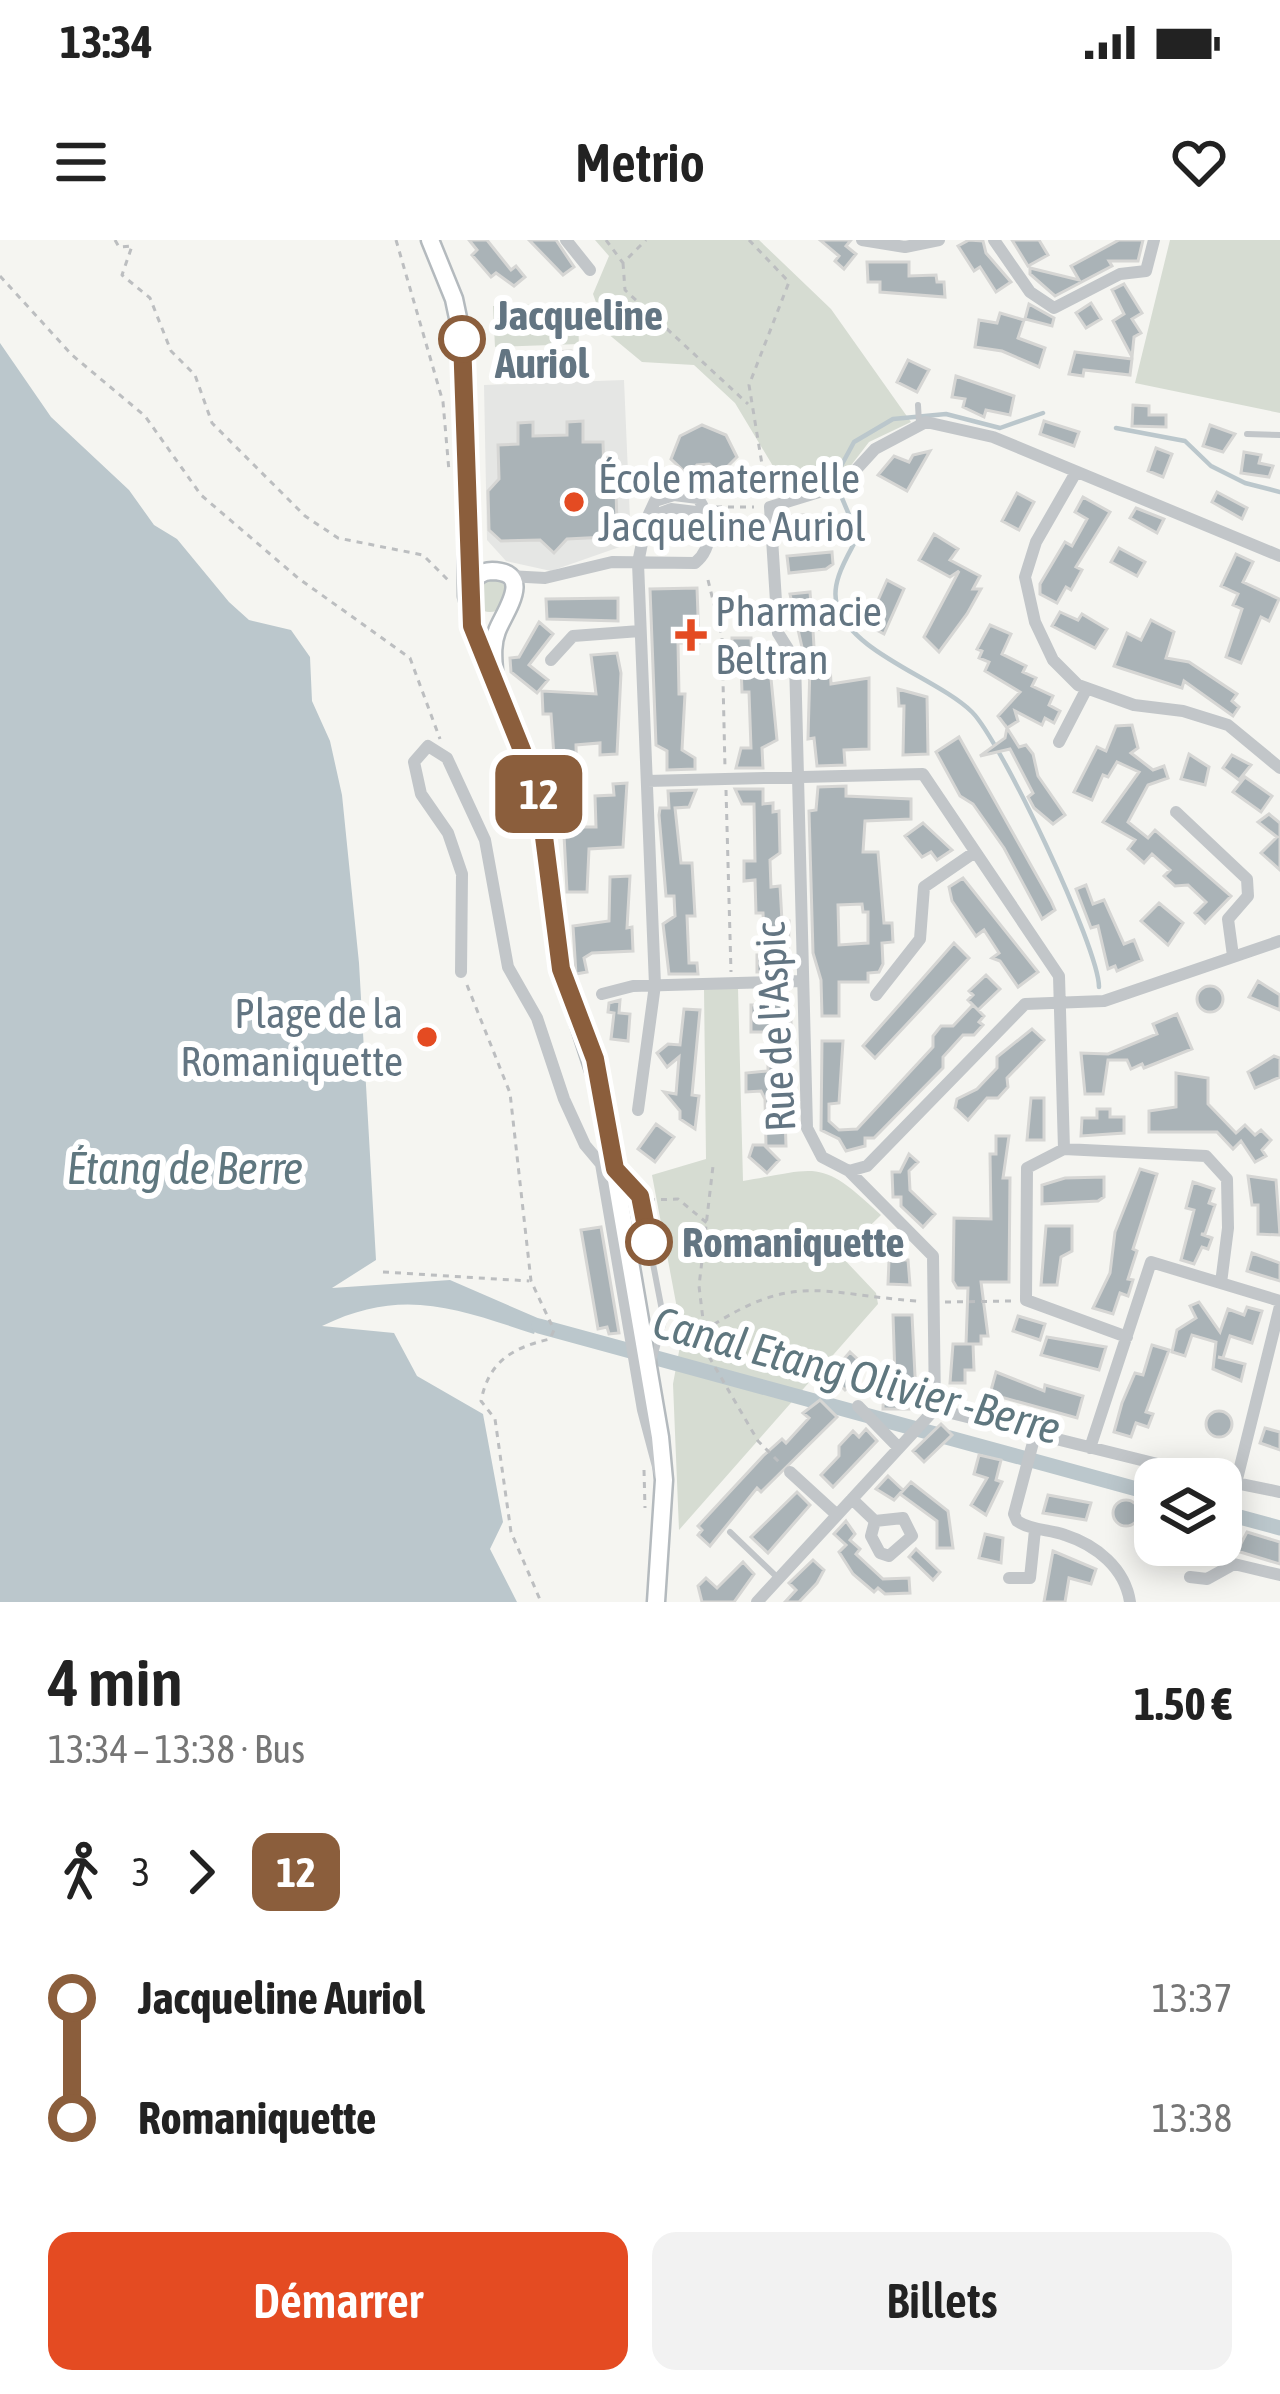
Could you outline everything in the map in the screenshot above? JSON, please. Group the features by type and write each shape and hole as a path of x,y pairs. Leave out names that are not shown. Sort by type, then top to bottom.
{"main road":[{"path":"430,240 454,299 465,351 471,535 465,589 494,682 538,790 561,969 595,1059 608,1166 650,1366 664,1480 656,1602"},
{"path":"471,535 515,588 510,609 495,635 494,682"},
{"path":"465,589 482,573 501,574"},
{"path":"465,589 485,619 510,609"}],"street":[{"path":"566,240 590,270"},
{"path":"862,240 905,247 939,240"},
{"path":"994,240 1030,292 1054,308 1113,278 1146,271 1154,240"},
{"path":"770,507 842,485 874,448 926,422 993,437 1075,475 1280,556"},
{"path":"1075,475 1036,542 1025,577 1035,622 1053,660 1087,688 1134,705 1183,710 1228,725 1280,768"},
{"name":"Rue de l'Aspic","path":"770,507 778,633 795,660 812,1145 849,1172 933,1256 935,1409"},
{"path":"501,574 545,578 612,562 638,563 695,563 708,550 704,510 671,509 646,518 638,563 655,985 638,1110"},
{"path":"510,609 545,578"},
{"path":"551,660 573,635 640,631"},
{"path":"1059,742 1087,688"},
{"path":"461,973 458,855 415,778 414,762 423,749 436,749 447,758 492,864 508,967 537,1018 585,1145 608,1166 643,1410 654,1464 664,1480"},
{"path":"646,781 923,774 1059,976 1064,1149"},
{"path":"1176,812 1247,879 1248,896 1228,919 1233,956"},
{"path":"876,995 920,939 924,887 975,852"},
{"path":"849,1172 867,1166 1025,1004 1104,1001 1280,941"},
{"path":"602,994 655,985 803,981"},
{"path":"1127,1337 1026,1300 1027,1168 1064,1149 1206,1156 1227,1180 1221,1283"},
{"path":"1090,1448 1151,1262 1280,1303 1232,1458"},
{"path":"858,1406 899,1448"},
{"path":"757,1602 935,1409 1134,1459"},
{"path":"1034,1435 1014,1514 1017,1522 1063,1534 1101,1553 1127,1586 1130,1602"},
{"path":"790,1472 837,1515"},
{"path":"1242,1484 1280,1492"},
{"path":"852,1499 875,1521"},
{"path":"1009,1577 1030,1578 1035,1529"},
{"path":"1190,1577 1207,1579 1234,1564 1280,1575"}],"lane":[{"path":"918,405 919,426"},
{"path":"1247,434 1280,435"},
{"path":"608,1166 641,1201 664,1321 650,1366"},
{"path":"730,1532 778,1579"}],"path":[{"path":"115,240 119,247 132,246 122,275 150,298 171,351 195,375 212,423 305,516 338,538 422,555 456,592 465,589"},
{"path":"396,240 442,401 450,479"},
{"path":"606,240 623,263 625,290 750,405"},
{"path":"623,263 646,240"},
{"path":"704,510 770,507 749,385 789,282 749,240"},
{"path":"0,276 72,355 145,416 201,495 298,578 410,658 447,758"},
{"path":"461,973 511,1093 531,1281 554,1330 550,1339 517,1347 486,1373 481,1400 495,1419 511,1532 542,1602"},
{"path":"713,1166 699,1286 705,1330 701,1343 758,1442 790,1472"},
{"path":"641,1201 678,1199 706,1223"},
{"path":"383,1272 531,1281"},
{"path":"705,1330 779,1291 826,1286 928,1301"},
{"path":"942,1302 1026,1300"},
{"path":"660,1341 701,1343"}],"shaded area":[{"path":"595,240 759,240 831,309 911,422 869,442 836,485 788,491 735,403 694,365 642,362 607,333 593,294 609,256"},
{"path":"1170,240 1280,240 1280,413 1135,383"},
{"path":"577,303 579,344 495,347 493,306"},
{"path":"624,380 631,543 551,571 506,561 487,540 484,385"},
{"path":"490,578 502,583 507,595 502,607 490,612 478,607 473,595 478,583"},
{"path":"704,988 738,988 743,1181 818,1172 845,1184 881,1215 840,1255 876,1293 878,1304 679,1530 673,1384 682,1335 652,1175 706,1159"}],"water":[{"name":"Étang de Berre","path":"0,343 51,417 129,490 154,525 177,539 229,602 249,620 291,630 310,657 312,701 330,741 342,795 359,963 376,1260 332,1288 450,1280 540,1319 534,1334 453,1310 403,1305 351,1314 322,1326 394,1333 417,1376 483,1414 503,1522 490,1549 517,1602 0,1602"}],"building":[{"path":"469,240 487,240 511,270 516,266 525,277 514,286 496,273 491,277 472,255 477,250"},
{"path":"529,240 556,240 574,267 563,275"},
{"path":"820,240 851,240 846,246 856,254 844,269 835,261 839,256"},
{"path":"969,240 983,241 986,253 1011,282 996,292 980,267 974,271 958,246"},
{"path":"1012,240 1039,240 1048,255 1028,266"},
{"path":"1119,240 1143,240 1138,261 1109,261 1112,266 1055,296 1030,274 1030,268 1079,280 1071,266"},
{"path":"867,262 909,262 909,276 936,275 937,282 944,282 945,297 880,292 880,282 868,282"},
{"path":"1124,284 1142,313 1132,319 1141,333 1134,337 1132,357 1113,321 1124,314 1112,290"},
{"path":"1091,303 1101,319 1086,328 1076,313"},
{"path":"1029,304 1054,318 1052,326 1025,319"},
{"path":"1000,313 1024,320 1018,338 1045,348 1039,367 1002,351 975,347 979,320 997,323"},
{"path":"571,351 572,367 524,369 524,353"},
{"path":"1075,352 1132,359 1130,375 1084,370 1083,376 1069,374"},
{"path":"908,360 929,370 917,392 897,382"},
{"path":"956,376 1014,396 1010,415 986,410 984,417 963,407 965,399 952,397"},
{"path":"1133,405 1149,406 1149,415 1166,415 1166,427 1132,426"},
{"path":"583,421 583,442 603,442 604,476 616,488 617,526 606,537 567,539 554,553 540,540 501,541 489,530 488,491 499,479 498,445 518,444 518,423 533,422 533,436 567,435 567,422"},
{"path":"1044,421 1079,432 1074,446 1040,434"},
{"path":"702,425 726,435 737,457 720,474 709,464 697,465 688,475 671,459 680,436"},
{"path":"1210,425 1235,434 1223,452 1203,446"},
{"path":"1156,448 1172,454 1163,477 1148,471"},
{"path":"930,451 907,491 878,475 894,456 909,462 913,455"},
{"path":"1244,452 1261,455 1259,463 1273,466 1269,477 1241,473"},
{"path":"1217,492 1247,508 1242,519 1212,502"},
{"path":"1017,493 1034,502 1019,530 1002,521"},
{"path":"1083,497 1110,512 1076,567 1082,570 1071,590 1066,587 1057,603 1040,594 1040,584 1065,542 1072,546 1087,519 1075,512"},
{"path":"1136,508 1164,519 1157,533 1130,518"},
{"path":"804,515 807,532 786,534 784,517"},
{"path":"934,534 958,549 950,560 980,576 973,589 981,589 939,652 924,637 959,571 950,577 919,560"},
{"path":"1119,548 1145,562 1137,576 1111,562"},
{"path":"832,552 833,564 826,569 789,573 787,556"},
{"path":"1236,554 1253,562 1243,582 1279,599 1269,621 1261,617 1241,663 1226,657 1242,609 1233,605 1238,594 1221,586"},
{"path":"887,580 904,589 884,634 867,625"},
{"path":"697,588 699,643 678,643 679,694 685,694 682,750 695,758 695,769 667,770 667,751 656,745 650,589"},
{"path":"810,592 811,604 821,610 823,629 813,630 815,664 830,664 831,684 869,678 869,749 844,750 845,765 817,766 814,738 808,739 810,665 806,665 790,594"},
{"path":"618,598 618,621 547,619 546,599"},
{"path":"1060,612 1078,620 1082,614 1107,629 1095,648 1052,626"},
{"path":"1151,620 1174,632 1166,658 1189,662 1237,694 1232,701 1239,707 1233,716 1184,681 1182,688 1114,666 1127,633 1141,640"},
{"path":"539,622 553,634 529,665 548,680 537,693 511,672 510,658 519,657"},
{"path":"990,625 1011,634 1002,654 1026,666 1023,672 1036,678 1032,686 1053,696 1049,705 1060,711 1054,723 1045,718 1042,725 1015,711 1018,721 1007,728 998,716 1020,692 985,671 989,662 979,658 982,651 977,649"},
{"path":"732,638 751,638 752,658 769,658 777,740 762,748 763,768 736,768 741,748 751,748 749,692 742,692 741,665 732,665"},
{"path":"617,653 621,673 617,754 600,755 600,743 576,745 577,798 557,798 551,714 543,714 542,691 596,694 591,655"},
{"path":"898,689 927,697 928,754 903,755 904,706 899,706"},
{"path":"1132,725 1138,748 1131,753 1153,770 1164,766 1168,778 1148,785 1128,822 1148,838 1155,830 1231,896 1205,923 1195,913 1206,902 1188,885 1175,886 1164,876 1170,870 1152,854 1144,863 1128,849 1135,840 1103,822 1139,772 1117,762 1108,777 1103,775 1092,800 1074,792 1097,747 1106,751 1116,726"},
{"path":"1007,728 1019,747 1026,745 1033,754 1038,776 1065,815 1053,824 1034,808 1028,797 1033,793 1010,749 980,756 1005,738"},
{"path":"959,737 1051,901 1055,910 1042,919 1004,848 973,804 960,796 936,752"},
{"path":"1189,754 1209,767 1205,785 1181,779"},
{"path":"1232,755 1251,765 1239,780 1223,768"},
{"path":"1245,777 1272,796 1261,812 1233,792"},
{"path":"627,783 623,847 589,849 587,892 567,892 564,835 569,834 569,827 596,827 595,796 614,795 613,784"},
{"path":"846,786 846,796 911,799 911,819 865,821 863,852 878,852 884,923 892,923 893,942 882,943 883,964 879,972 868,973 868,982 839,982 839,1016 822,1016 821,980 813,953 809,811 816,810 818,787","holes":["862,904 863,912 868,912 868,943 839,945 838,905"]},
{"path":"735,789 763,789 763,804 773,803 773,812 779,811 780,853 770,860 771,887 780,886 782,921 789,921 788,971 757,972 757,955 765,955 763,913 756,913 755,880 744,881 744,861 755,861 754,804 742,804"},
{"path":"696,790 689,807 675,808 681,863 692,863 695,916 687,916 689,963 697,963 698,974 669,974 663,924 675,916 674,896 666,896 660,808 669,808 668,791"},
{"path":"1269,814 1280,823 1280,870 1261,853 1277,837 1258,822"},
{"path":"923,823 952,850 937,860 931,852 922,857 905,836"},
{"path":"630,876 627,928 632,927 633,951 592,953 584,958 587,972 576,974 573,926 609,921 610,877"},
{"path":"963,878 1038,972 1018,987 1000,961 992,958 999,953 984,930 976,936 952,901 949,887"},
{"path":"1086,885 1093,904 1104,900 1124,944 1134,940 1142,960 1117,971 1115,966 1108,969 1098,926 1091,928 1076,889"},
{"path":"1159,903 1183,923 1168,945 1141,921"},
{"path":"954,943 969,958 875,1058 863,1046"},
{"path":"986,975 1000,989 978,1010 968,1000 973,995 969,991"},
{"path":"1258,981 1280,995 1280,1010 1249,997"},
{"path":"1210,986 1223,999 1210,1012 1197,999"},
{"path":"620,1000 619,1013 630,1014 628,1041 611,1039 614,1013 608,1012 609,1003"},
{"path":"768,1000 781,1000 782,1016 791,1016 791,1032 751,1032 751,1005 768,1005"},
{"path":"973,1005 984,1016 979,1022 983,1025 974,1035 963,1035 943,1057 943,1068 874,1138 865,1138 865,1146 846,1151 839,1139 821,1130 822,1041 843,1041 839,1103 829,1104 829,1121 839,1130 857,1129 933,1047 933,1036 941,1026 953,1026"},
{"path":"684,1009 700,1010 692,1095 699,1096 695,1129 680,1119 680,1111 664,1092 676,1094 679,1057 667,1067 657,1053 668,1044 680,1045"},
{"path":"1177,1014 1192,1049 1144,1068 1142,1064 1131,1069 1127,1060 1108,1060 1103,1094 1085,1094 1081,1053 1108,1054 1157,1034 1153,1024"},
{"path":"1032,1029 1044,1040 1007,1078 1008,1087 998,1098 987,1098 968,1120 955,1108 957,1099 977,1089 997,1068 997,1057"},
{"path":"1274,1056 1280,1058 1280,1077 1255,1088 1248,1072"},
{"path":"768,1062 781,1062 778,1115 785,1115 786,1146 766,1146 765,1099 761,1091 746,1092 746,1073 768,1071"},
{"path":"1176,1073 1208,1078 1208,1104 1236,1133 1245,1125 1255,1135 1261,1130 1271,1140 1262,1150 1266,1156 1255,1162 1241,1141 1233,1149 1217,1132 1149,1132 1149,1111 1176,1107"},
{"path":"1031,1098 1044,1098 1044,1140 1027,1140"},
{"path":"1097,1109 1110,1109 1110,1117 1124,1117 1124,1133 1081,1136 1082,1118 1097,1118"},
{"path":"656,1124 674,1137 655,1162 638,1149"},
{"path":"996,1136 1009,1136 1003,1178 1010,1178 1009,1282 981,1282 988,1336 981,1336 981,1344 966,1344 968,1288 957,1288 953,1281 954,1218 991,1219 990,1154 996,1154"},
{"path":"753,1145 764,1145 779,1160 767,1173 749,1157"},
{"path":"909,1154 918,1162 909,1171 910,1190 935,1214 923,1227 901,1206 901,1197 893,1197 892,1172 900,1172"},
{"path":"1140,1169 1157,1174 1133,1249 1137,1251 1128,1296 1120,1293 1113,1314 1093,1308 1110,1273 1115,1232"},
{"path":"1248,1176 1276,1180 1280,1235 1258,1234 1258,1205 1252,1205"},
{"path":"1104,1177 1104,1197 1098,1201 1042,1204 1042,1185 1065,1178"},
{"path":"1193,1182 1214,1189 1209,1203 1215,1205 1205,1234 1201,1234 1212,1238 1194,1264 1181,1260 1194,1210 1186,1208"},
{"path":"1046,1226 1072,1226 1072,1251 1061,1257 1057,1285 1041,1285"},
{"path":"601,1227 619,1333 609,1334 607,1327 598,1329 581,1230"},
{"path":"1252,1253 1280,1263 1280,1281 1247,1271"},
{"path":"889,1260 908,1260 910,1285 888,1284"},
{"path":"1199,1302 1220,1332 1228,1309 1244,1315 1247,1307 1262,1311 1252,1343 1230,1336 1223,1358 1218,1357 1245,1364 1241,1381 1213,1369 1216,1342 1192,1335 1185,1356 1172,1352 1177,1330 1196,1318 1190,1306"},
{"path":"893,1315 912,1315 916,1396 909,1396 909,1409 883,1409 884,1377 895,1377"},
{"path":"1018,1316 1045,1324 1040,1340 1013,1331"},
{"path":"1047,1337 1106,1347 1099,1370 1041,1355"},
{"path":"953,1344 973,1344 974,1370 965,1370 965,1383 950,1383"},
{"path":"1152,1345 1169,1350 1146,1412 1153,1414 1148,1427 1136,1423 1131,1437 1114,1432 1135,1373 1143,1375"},
{"path":"850,1352 867,1368 845,1390 830,1375"},
{"path":"996,1372 1044,1391 1045,1385 1083,1396 1077,1418 990,1394"},
{"path":"820,1400 837,1417 761,1492 757,1488 710,1546 698,1535 702,1530 698,1526 763,1456 782,1439 786,1443 809,1418 803,1413"},
{"path":"1219,1411 1232,1424 1219,1437 1206,1424"},
{"path":"941,1424 952,1435 924,1462 913,1451"},
{"path":"1265,1428 1280,1432 1280,1450 1260,1443"},
{"path":"866,1429 877,1441 833,1487 821,1475 853,1431 859,1437"},
{"path":"979,1455 1001,1460 996,1480 1002,1482 986,1515 971,1505 987,1478 974,1474"},
{"path":"888,1476 903,1490 894,1500 876,1489"},
{"path":"911,1482 948,1511 953,1548 937,1548 937,1521 900,1494"},
{"path":"797,1492 810,1505 768,1553 751,1537"},
{"path":"1048,1495 1091,1503 1086,1520 1043,1513"},
{"path":"1121,1501 1131,1501 1134,1523 1121,1525 1114,1518 1114,1508"},
{"path":"846,1521 855,1534 850,1540 860,1549 856,1554 883,1579 909,1578 910,1593 885,1594 878,1588 874,1592 853,1574 839,1552 846,1545 834,1534"},
{"path":"1247,1532 1280,1542 1280,1564 1242,1553"},
{"path":"985,1534 1003,1538 1001,1563 979,1558"},
{"path":"916,1549 940,1572 933,1580 909,1557"},
{"path":"1053,1551 1096,1569 1091,1584 1069,1578 1065,1602 1044,1602"},
{"path":"813,1560 824,1570 817,1583 799,1602 785,1602 796,1590 789,1583"},
{"path":"743,1562 754,1574 734,1602 702,1602 698,1586 706,1578 717,1588"}],"waterway":[{"path":"834,479 854,442 893,419 946,414 1000,428 1043,413"},
{"path":"1116,428 1185,441 1211,466 1245,483 1280,492"},
{"path":"839,491 858,536 836,587 845,622 877,651 957,700 986,731 1066,890 1099,987"},
{"name":"Canal Etang Olivier -Berre","path":"539,1326 1134,1488"},
{"name":"Canal Etang Olivier -Berre","path":"1242,1518 1280,1528"}],"bus line":[{"name":"12","path":"462,339 471,535 467,596 472,626 538,790 561,969 595,1059 615,1169 640,1196 649,1242"}],"place":[{"name":"Jacqueline Auriol","path":"462,339"},
{"name":"École maternelle Jacqueline Auriol","path":"574,502"},
{"name":"Pharmacie Beltran","path":"691,635"},
{"name":"Plage de la Romaniquette","path":"427,1037"},
{"name":"Romaniquette","path":"649,1242"}]}
